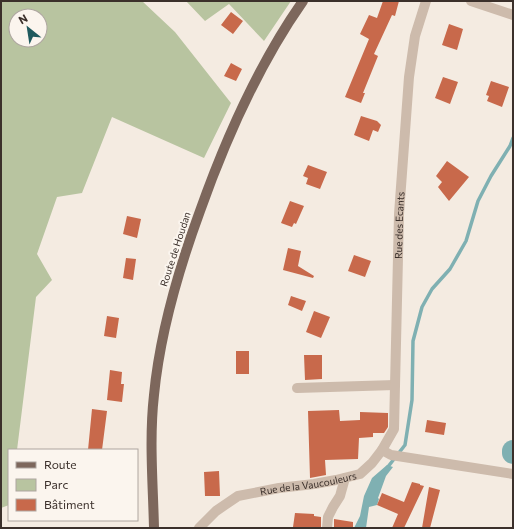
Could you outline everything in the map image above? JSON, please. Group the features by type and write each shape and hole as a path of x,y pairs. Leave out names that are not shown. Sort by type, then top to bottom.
{"main road":[{"name":"Route de Houdan","path":"154,528 152,445 154,395 162,337 173,292 210,182 230,134 268,57 303,1"}],"street":[{"name":"Rue des Ecants","path":"382,450 394,429 399,214 409,77 415,36 426,1"},
{"path":"471,1 513,15"},
{"path":"297,388 395,385"},
{"path":"382,450 391,455 508,474"},
{"name":"Rue de la Vaucouleurs","path":"199,528 216,511 238,496 279,488 314,484 360,474 372,463 382,450"},
{"path":"327,528 328,518 340,496 345,478"}],"green space":[{"path":"1,1 142,1 175,32 231,103 204,158 112,117 82,193 57,197 37,254 52,280 36,297 17,449 8,449 8,505 1,508"},
{"path":"186,1 291,1 264,41 229,4 205,21"}],"water":[{"path":"387,465 393,467 386,476 377,505 369,507 366,528 354,528 360,516 364,496 372,478"}],"building":[{"path":"383,1 399,1 395,16 392,15 374,54 378,56 363,93 365,93 361,103 345,97 369,39 360,34 369,15 377,18"},
{"path":"231,12 243,21 233,34 221,25"},
{"path":"449,24 463,29 457,50 442,45"},
{"path":"231,63 242,69 236,81 224,76"},
{"path":"443,77 458,82 450,104 435,98"},
{"path":"491,81 509,87 502,107 487,101 489,96 486,95"},
{"path":"361,116 377,121 381,125 378,132 373,130 369,141 354,135"},
{"path":"447,161 469,177 449,201 438,187 442,182 436,176"},
{"path":"308,165 327,172 320,189 306,184 308,178 303,176"},
{"path":"290,201 304,206 296,224 294,223 292,227 281,223"},
{"path":"127,216 141,219 137,238 123,234"},
{"path":"288,248 301,251 298,266 314,276 313,278 283,270"},
{"path":"354,255 371,261 365,277 348,271"},
{"path":"126,258 136,259 133,280 123,278"},
{"path":"291,296 306,301 302,311 288,305"},
{"path":"314,311 330,317 321,338 306,332"},
{"path":"107,316 119,318 116,338 104,336"},
{"path":"236,351 249,351 249,374 236,374"},
{"path":"304,355 322,355 322,379 305,380"},
{"path":"110,370 122,372 121,384 124,384 122,402 107,400"},
{"path":"92,409 107,411 102,449 88,449"},
{"path":"339,410 340,421 360,420 360,412 388,413 388,427 384,433 373,433 373,437 359,438 358,459 325,460 326,475 310,478 308,411"},
{"path":"427,420 446,423 444,435 425,432"},
{"path":"219,471 220,496 205,496 204,472"},
{"path":"412,482 424,486 404,528 392,528 398,514 377,505 382,493 404,502"},
{"path":"429,487 440,490 430,528 422,528"},
{"path":"295,513 314,514 314,516 321,517 321,528 293,527"},
{"path":"334,519 353,522 353,528 334,528"}],"waterway":[{"path":"387,468 405,445 412,400 413,341 422,307 432,289 450,269 466,241 478,201 491,176 510,146 513,138"}]}
